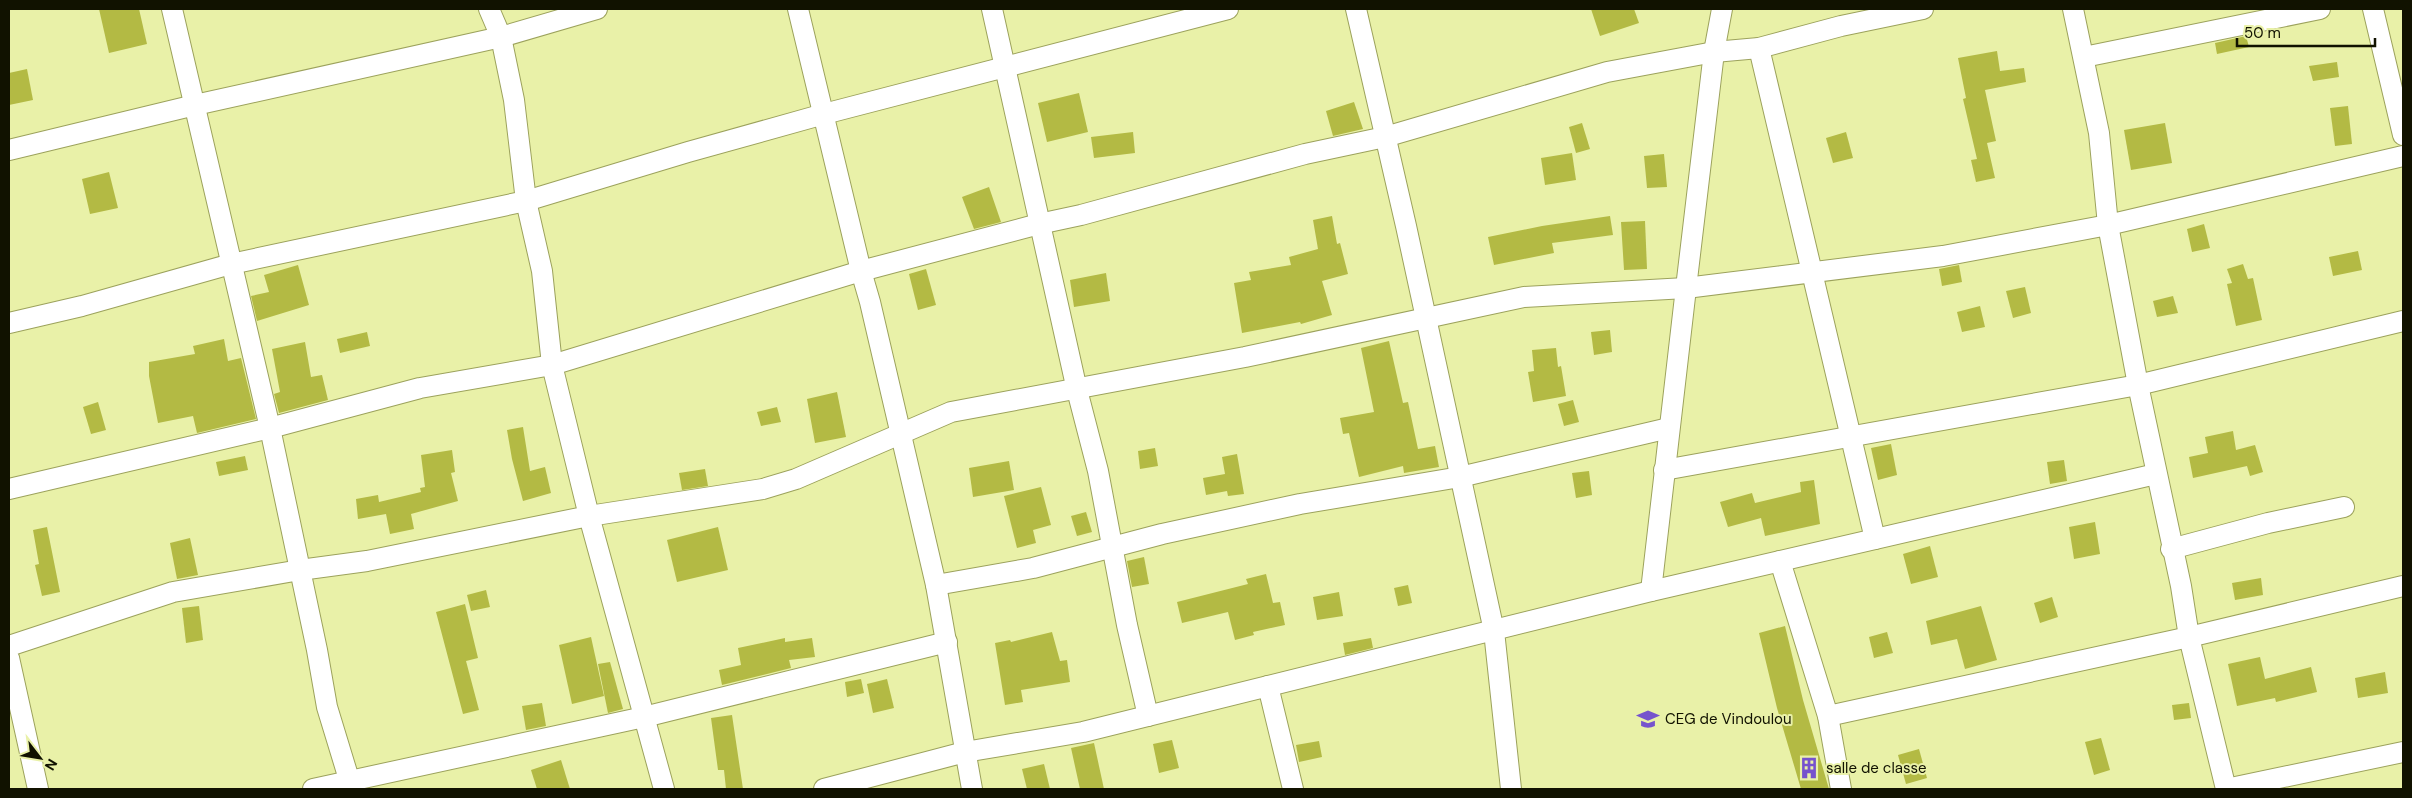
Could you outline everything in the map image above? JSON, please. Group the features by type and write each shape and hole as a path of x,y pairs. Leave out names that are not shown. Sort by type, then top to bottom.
{"street":[{"path":"172,9 270,428 327,707 351,785"},
{"path":"489,9 501,37 514,100 526,201 542,272 552,365 589,516 664,789"},
{"path":"9,150 195,105 501,37 597,9"},
{"path":"798,9 870,302 899,433 936,585 972,789"},
{"path":"992,9 1077,390 1098,471 1127,625 1148,716"},
{"path":"9,323 82,306 232,264 526,201 688,152 824,114 1228,9"},
{"path":"1356,9 1494,630 1511,789"},
{"path":"1651,591 1714,52 1722,9"},
{"path":"9,490 270,428 420,388 552,365 861,270 1039,224 1082,215 1304,154 1385,137 1607,72 1714,52 1759,48 1841,26 1923,9"},
{"path":"2073,9 2099,133 2108,225 2138,385 2181,586 2189,637 2226,789 2403,752"},
{"path":"2084,57 2320,9"},
{"path":"2373,9 2403,135"},
{"path":"1759,48 1813,274 1849,436 1875,539"},
{"path":"9,646 173,592 300,570 367,561 589,516 762,489 796,479 951,412 1077,390 1426,319 1524,297 1686,288 1813,274 1943,256 2108,225 2403,156"},
{"path":"1664,470 2138,385 2403,321"},
{"path":"936,585 1033,568 1113,546 1300,504 1460,477 1669,428"},
{"path":"824,789 965,752 1042,740 1148,716 1651,591 2156,474"},
{"path":"2172,549 2268,523 2344,507"},
{"path":"1780,561 1828,716 1842,789"},
{"path":"1828,716 2189,637 2403,586"},
{"path":"313,789 351,785 644,717 947,642"},
{"path":"9,658 38,789"},
{"path":"1268,686 1293,789"}],"building":[{"path":"99,9 139,9 147,44 109,53"},
{"path":"1591,9 1634,9 1639,23 1600,36"},
{"path":"2246,36 2249,47 2217,54 2215,43"},
{"path":"1997,51 2000,71 2024,68 2026,82 1985,90 1996,141 1987,143 1995,178 1976,182 1971,160 1977,159 1963,99 1966,98 1958,58"},
{"path":"2337,62 2339,77 2313,81 2309,66"},
{"path":"27,69 33,100 9,105 9,73"},
{"path":"1079,93 1088,132 1047,142 1038,103"},
{"path":"1354,102 1363,129 1333,136 1326,111"},
{"path":"2348,106 2352,144 2335,146 2330,108"},
{"path":"1582,123 1590,149 1576,153 1569,127"},
{"path":"2165,123 2172,163 2131,170 2124,130"},
{"path":"1133,132 1135,153 1094,158 1091,137"},
{"path":"1846,132 1853,158 1833,163 1826,138"},
{"path":"1572,153 1576,180 1545,185 1541,158"},
{"path":"1664,154 1667,187 1647,188 1644,156"},
{"path":"109,172 118,208 90,214 82,179"},
{"path":"989,187 1001,222 974,229 962,197"},
{"path":"1332,216 1337,244 1340,243 1348,274 1322,281 1332,315 1301,324 1300,322 1242,333 1234,283 1251,280 1249,272 1291,265 1289,257 1318,249 1313,220"},
{"path":"1610,216 1613,235 1552,243 1554,253 1494,265 1488,237 1542,226"},
{"path":"1645,221 1647,269 1624,270 1621,222"},
{"path":"2204,224 2210,248 2192,252 2187,229"},
{"path":"2358,251 2362,270 2333,276 2329,257"},
{"path":"2243,264 2248,279 2253,278 2262,320 2236,326 2227,284 2232,283 2227,269"},
{"path":"298,265 309,305 257,321 251,296 269,292 264,275"},
{"path":"1959,265 1962,282 1942,286 1939,269"},
{"path":"926,269 936,305 918,310 909,274"},
{"path":"1106,273 1110,301 1074,307 1070,280"},
{"path":"2025,287 2031,313 2013,318 2006,291"},
{"path":"2173,296 2178,313 2157,317 2153,301"},
{"path":"1980,306 1985,327 1962,332 1957,312"},
{"path":"1610,330 1612,352 1594,355 1591,332"},
{"path":"367,332 370,346 340,353 337,339"},
{"path":"224,339 228,361 241,358 256,419 197,433 193,416 158,423 149,376 149,362 195,354 193,346"},
{"path":"1389,341 1403,403 1408,402 1418,449 1435,446 1439,467 1404,473 1403,466 1359,477 1349,433 1343,434 1340,418 1374,412 1361,348"},
{"path":"305,342 311,377 322,375 328,400 279,413 274,394 280,392 272,349"},
{"path":"1556,348 1558,367 1561,366 1566,396 1533,402 1528,372 1534,371 1532,350"},
{"path":"837,392 846,437 815,443 807,399"},
{"path":"1573,400 1579,422 1564,426 1558,404"},
{"path":"98,402 106,430 91,434 83,407"},
{"path":"777,407 781,422 761,426 757,412"},
{"path":"523,427 530,471 545,467 551,493 523,501 507,430"},
{"path":"2233,431 2236,450 2255,445 2263,472 2250,476 2247,466 2193,478 2189,457 2208,453 2205,437"},
{"path":"1891,444 1897,475 1878,480 1871,448"},
{"path":"1155,448 1158,466 1140,469 1138,451"},
{"path":"452,450 455,472 451,473 458,501 411,514 414,529 390,534 386,514 358,519 356,499 378,495 379,502 421,492 420,488 425,487 421,455"},
{"path":"1237,454 1244,494 1228,496 1227,491 1206,495 1203,478 1225,474 1222,457"},
{"path":"245,456 248,470 219,476 216,462"},
{"path":"2064,460 2067,481 2050,484 2047,462"},
{"path":"1009,461 1014,490 973,497 969,468"},
{"path":"705,469 708,486 682,490 679,473"},
{"path":"1589,471 1592,495 1576,498 1572,473"},
{"path":"1814,480 1820,524 1765,536 1761,518 1728,527 1720,502 1752,493 1755,503 1801,492 1800,482"},
{"path":"1041,487 1051,525 1033,530 1036,543 1017,548 1004,496"},
{"path":"1086,512 1092,532 1077,536 1071,516"},
{"path":"2095,522 2100,554 2074,559 2069,527"},
{"path":"47,527 60,592 42,596 35,565 39,564 33,530"},
{"path":"718,527 728,570 677,582 667,540"},
{"path":"190,538 198,575 177,579 170,543"},
{"path":"1930,546 1938,577 1911,584 1903,554"},
{"path":"1144,557 1149,584 1132,587 1127,561"},
{"path":"1266,574 1273,603 1280,602 1285,625 1253,632 1254,635 1235,640 1228,612 1182,623 1177,602 1248,584 1246,579"},
{"path":"2261,578 2263,595 2235,600 2232,583"},
{"path":"1408,585 1412,603 1398,606 1394,588"},
{"path":"486,590 490,607 471,611 467,595"},
{"path":"1339,592 1343,616 1317,620 1313,597"},
{"path":"2052,597 2058,617 2040,623 2034,603"},
{"path":"465,604 478,658 466,661 479,710 463,714 436,612"},
{"path":"199,606 203,640 186,643 182,608"},
{"path":"1981,606 1997,660 1965,669 1957,639 1931,645 1926,621"},
{"path":"1785,626 1803,700 1829,789 1801,789 1777,708 1759,633"},
{"path":"1052,632 1060,661 1067,660 1070,682 1021,690 1023,702 1005,705 995,643 1010,640 1011,642"},
{"path":"1887,632 1893,653 1874,658 1869,637"},
{"path":"591,637 604,696 572,704 559,645"},
{"path":"785,638 785,642 812,638 815,657 789,660 791,668 722,685 719,670 741,665 738,648"},
{"path":"1371,638 1373,648 1345,655 1343,643"},
{"path":"2260,657 2265,679 2311,667 2317,692 2276,702 2275,698 2237,706 2228,664"},
{"path":"610,662 623,709 608,713 598,664"},
{"path":"2385,672 2388,693 2358,698 2355,678"},
{"path":"861,679 864,693 847,697 845,682"},
{"path":"887,679 894,708 873,713 867,684"},
{"path":"542,703 546,726 526,730 522,706"},
{"path":"2189,703 2191,718 2174,720 2172,705"},
{"path":"732,715 743,789 726,789 724,770 718,770 711,718"},
{"path":"2101,738 2110,770 2094,775 2085,742"},
{"path":"1172,740 1179,768 1159,773 1153,744"},
{"path":"1319,741 1322,757 1299,762 1296,745"},
{"path":"1094,743 1104,789 1080,789 1071,748"},
{"path":"1919,749 1927,778 1906,784 1898,755"},
{"path":"561,760 570,789 537,789 531,770"},
{"path":"1044,764 1050,789 1027,789 1022,769"}],"place":[{"name":"CEG de Vindoulou","path":"1648,719"},
{"name":"salle de classe","path":"1809,768"}]}
